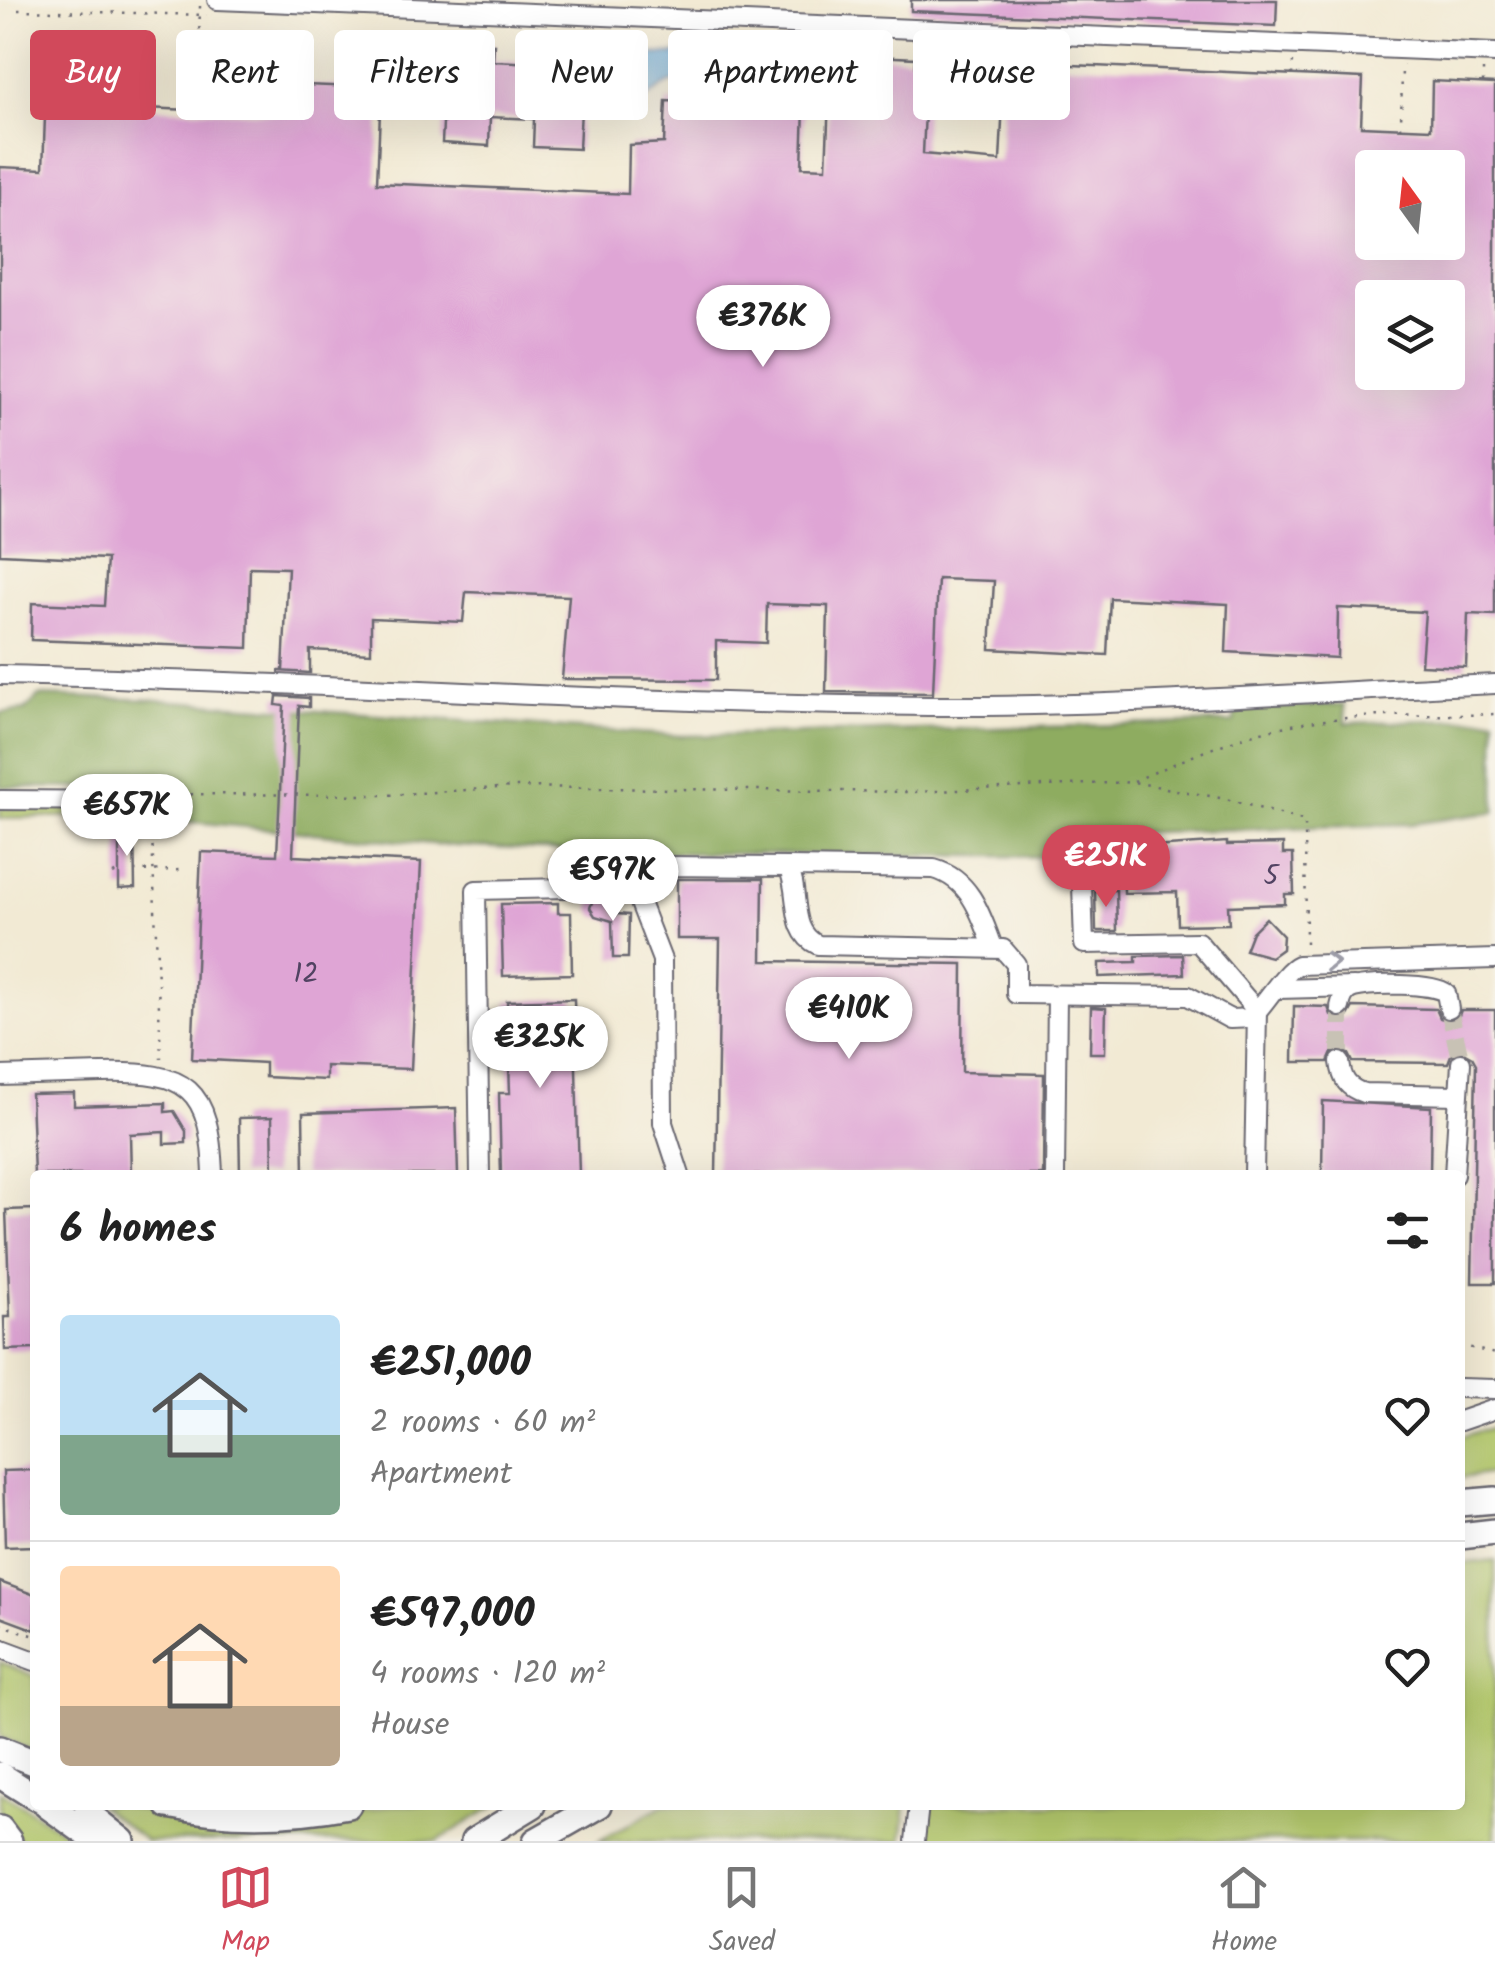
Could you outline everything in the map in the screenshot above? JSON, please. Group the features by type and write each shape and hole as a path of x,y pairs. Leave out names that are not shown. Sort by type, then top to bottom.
{"highway":[{"path":"1465,1503 1495,1500"},
{"path":"1465,1535 1495,1532"},
{"path":"0,1752 30,1761"},
{"path":"0,1752 30,1773"},
{"path":"0,1775 30,1794"},
{"path":"54,1810 97,1841"},
{"path":"82,1810 122,1841"},
{"path":"209,1810 308,1810"},
{"path":"474,1841 525,1810"},
{"path":"536,1841 590,1810"},
{"path":"0,1828 9,1841"}],"street":[{"path":"217,0 490,6 742,22 1495,53"},
{"path":"0,675 626,700 935,706 1254,697 1495,684"},
{"path":"0,800 152,797"},
{"path":"1081,856 1084,944 1198,942 1256,1014 1254,1170"},
{"path":"678,1170 666,1137 662,1110 664,972 640,906 637,886 644,874 664,866 934,869 952,874 963,885 981,914 993,947"},
{"path":"788,868 802,933 818,945 993,947 1010,954 1016,964 1016,994 1188,996 1230,1019 1256,1014 1290,968 1306,963 1495,959"},
{"path":"480,1170 476,890 566,888"},
{"path":"1278,988 1432,986 1446,993 1450,1009"},
{"path":"1340,1007 1344,995 1355,987"},
{"path":"1055,1170 1057,995"},
{"path":"1340,1062 1344,1080 1356,1091 1458,1095"},
{"path":"1454,1170 1461,1064"},
{"path":"0,1076 161,1074 183,1086 204,1112 211,1138 213,1170"},
{"path":"1465,1388 1495,1389"},
{"path":"1465,1420 1495,1409"},
{"path":"0,1648 30,1659"},
{"path":"915,1841 918,1810"}],"path":[{"path":"200,30 201,0"},
{"path":"742,22 742,30"},
{"path":"832,30 834,26"},
{"path":"1401,128 1403,50"},
{"path":"1133,782 1193,756 1285,726 1495,714"},
{"path":"152,797 387,795 514,786 914,792 1133,782 1226,798 1304,821 1306,963"},
{"path":"152,835 161,1074"},
{"path":"134,871 183,870"},
{"path":"114,874 119,871"},
{"path":"1465,1346 1495,1354"},
{"path":"0,1624 30,1634"}],"green space":[{"path":"39,696 158,700 682,736 1234,722 1235,709 1344,704 1346,723 1495,718 1495,812 1412,824 1060,835 1059,857 581,852 454,846 159,819 160,789 0,787 0,713 25,710"},
{"path":"0,808 111,809 118,815 0,818"},
{"path":"1495,1427 1495,1473 1465,1477 1465,1436"},
{"path":"1495,1560 1495,1841 926,1841 930,1810 1465,1810 1465,1563"},
{"path":"0,1662 30,1674 30,1750 0,1737"},
{"path":"0,1791 78,1841 19,1841 0,1813"},
{"path":"105,1810 140,1810 187,1820 323,1820 370,1810 488,1810 437,1841 146,1841"},
{"path":"654,1810 905,1810 902,1841 599,1841"}],"water":[{"path":"668,54 668,84 648,97 648,55"}],"building":[{"path":"911,0 1277,0 1276,26 911,11"},
{"path":"893,57 913,58 913,120 925,120 923,154 1000,161 1002,120 1070,120 1070,65 1363,78 1361,126 1431,129 1432,81 1495,84 1495,615 1468,614 1466,667 1421,665 1425,612 1338,608 1337,658 1226,652 1228,604 1110,598 1107,655 990,649 994,581 938,579 933,693 826,692 828,606 767,604 766,643 716,641 716,680 562,679 569,596 466,592 463,622 371,618 371,653 310,650 310,673 278,671 283,671 288,568 250,567 248,648 31,640 32,603 104,606 107,559 0,554 0,167 43,169 45,120 156,120 156,108 176,109 176,120 314,120 314,85 334,86 334,120 380,120 377,183 628,194 629,145 664,143 666,101 668,120 804,120 802,167 826,168 828,120 893,120"},
{"path":"495,61 515,62 515,118 495,117"},
{"path":"443,120 490,120 489,146 442,143"},
{"path":"534,120 580,120 579,149 533,147"},
{"path":"277,696 309,698 309,707 299,706 293,856 421,862 411,1069 326,1066 326,1080 265,1077 265,1063 192,1059 201,852 277,855 284,706 276,705"},
{"path":"119,828 134,828 135,888 119,889"},
{"path":"1227,842 1283,844 1283,854 1293,854 1294,894 1285,894 1285,904 1228,906 1229,924 1178,925 1177,892 1124,893 1123,849"},
{"path":"677,879 763,879 762,961 963,964 962,1072 1044,1074 1043,1170 716,1170 720,939 677,939"},
{"path":"1095,890 1116,890 1117,931 1096,931"},
{"path":"603,893 612,897 617,914 629,915 628,958 613,958 612,921 595,916 590,908 594,896"},
{"path":"558,903 558,913 571,913 572,974 503,976 501,904"},
{"path":"1266,918 1283,936 1282,949 1271,957 1245,950 1252,932"},
{"path":"1183,955 1184,974 1099,977 1099,963 1136,962 1136,956"},
{"path":"574,999 579,1170 501,1170 499,1093 510,1093 507,1001"},
{"path":"1294,1006 1328,1007 1338,1019 1348,1016 1353,1007 1436,1009 1440,1018 1450,1021 1458,1018 1461,1010 1495,1010 1495,1283 1472,1283 1476,1064 1472,1057 1461,1051 1451,1055 1448,1063 1353,1062 1349,1054 1339,1050 1332,1053 1328,1062 1293,1062"},
{"path":"1091,1007 1106,1008 1105,1053 1090,1053"},
{"path":"74,1093 74,1106 165,1103 165,1112 174,1111 186,1131 186,1143 164,1144 164,1132 130,1134 131,1170 34,1170 31,1094"},
{"path":"1323,1101 1431,1107 1430,1170 1322,1170"},
{"path":"456,1108 458,1170 304,1170 303,1113"},
{"path":"272,1117 273,1170 240,1170 239,1118"},
{"path":"30,1209 30,1349 5,1350 4,1317 10,1317 6,1210"},
{"path":"30,1470 30,1546 5,1547 3,1471"},
{"path":"0,1582 30,1593 30,1628 0,1617"}],"tunnel":[{"path":"1340,1007 1340,1062"},
{"path":"1449,1009 1461,1063"}]}
